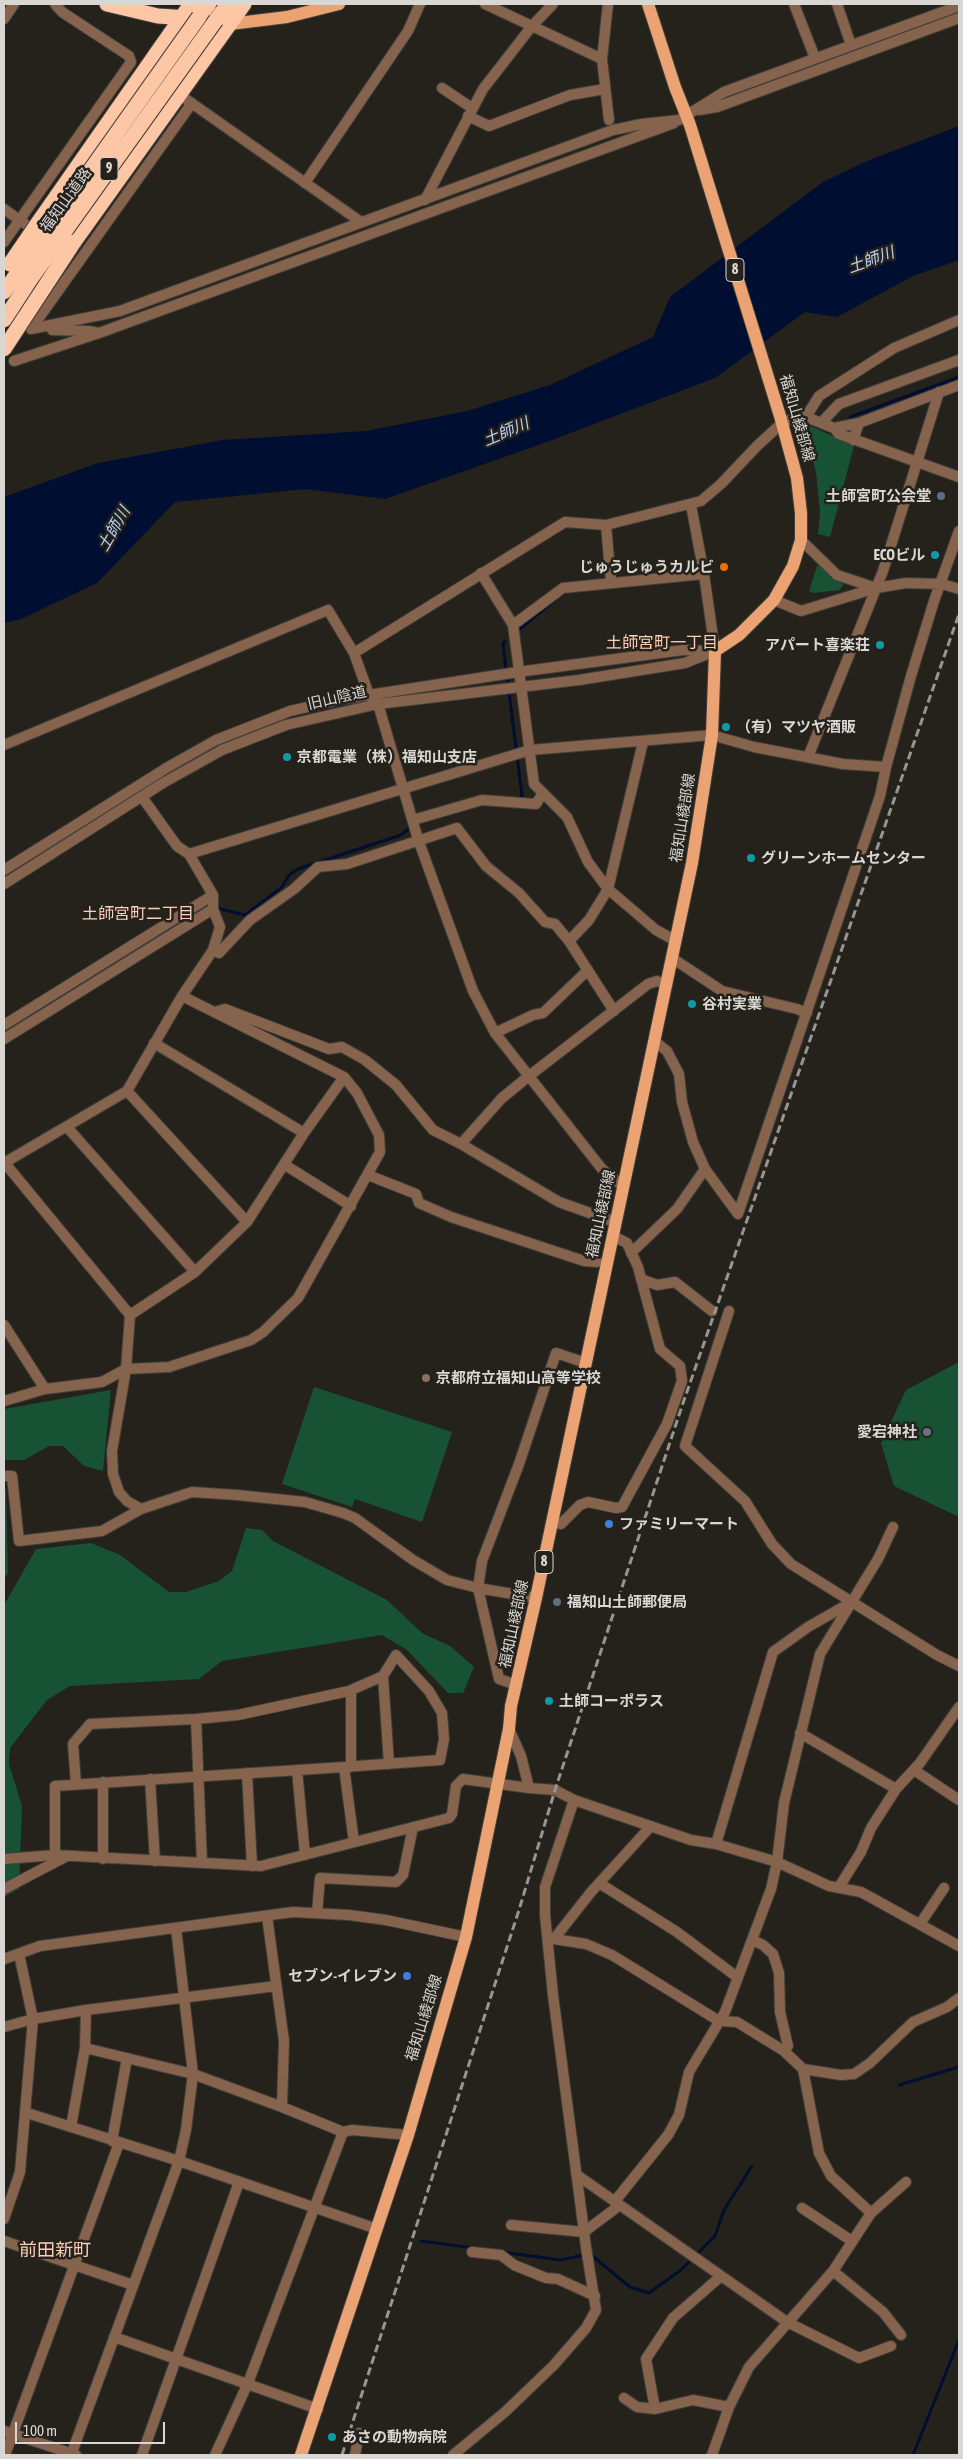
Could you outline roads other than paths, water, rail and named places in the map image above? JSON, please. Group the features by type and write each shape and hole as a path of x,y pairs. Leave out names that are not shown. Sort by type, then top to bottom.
{"highway":[{"path":"107,4 158,16 230,24"},
{"name":"9","path":"4,274 180,17 191,4"},
{"name":"福知山道路","path":"4,292 209,4"},
{"name":"福知山道路","path":"4,320 30,280 228,4"},
{"name":"9","path":"4,348 74,242 186,99 213,45 244,4"}],"main road":[{"path":"230,24 287,17 339,4"},
{"name":"福知山綾部線","path":"301,2455 318,2409 408,2135 466,1936 509,1728 511,1706 536,1598 692,863 712,735 715,651 739,635 774,600 794,566 800,540 801,513 797,478 781,420 687,118 648,4"}],"street":[{"path":"4,19 14,4"},
{"path":"4,242 131,62 129,56 62,12 55,4"},
{"path":"305,183 408,32 420,4"},
{"path":"485,4 602,59"},
{"path":"425,200 470,112 493,74 532,26 553,4"},
{"path":"608,4 602,59 609,120"},
{"path":"794,4 814,58"},
{"path":"837,4 851,44"},
{"path":"31,329 120,311 613,130 687,118 724,92 959,6"},
{"path":"14,361 99,334 959,18"},
{"path":"442,88 489,126 570,96 605,89"},
{"path":"31,329 79,262 186,99 361,222"},
{"path":"4,208 79,262"},
{"path":"806,417 819,396 894,348 959,320"},
{"path":"4,331 31,329 89,331 99,334"},
{"path":"821,422 840,404 959,360"},
{"path":"834,428 859,423 959,385"},
{"path":"808,757 876,588 939,392"},
{"path":"354,653 565,522 606,525 701,501 721,484 781,420 801,415 834,428 839,434 854,440 959,477"},
{"path":"854,440 859,423"},
{"path":"4,870 168,767 216,740 290,711 369,695 518,672 683,650 715,651 704,574 691,505"},
{"path":"606,525 611,582"},
{"path":"654,1041 667,1051 679,1074 682,1102 688,1126 705,1169 738,1214 880,796 886,767 934,601 942,584 959,531"},
{"path":"800,540 837,575 876,588"},
{"path":"481,573 513,625 519,685 534,784 567,817 588,862 608,889 656,930 676,941"},
{"path":"513,625 563,588 704,574"},
{"path":"774,600 801,611 876,588 906,583 942,584 959,589"},
{"path":"4,745 328,610 354,653 369,695 378,704 418,839 473,991 495,1033 602,1169 623,1186"},
{"name":"旧山陰道","path":"4,884 142,797 222,750 286,725 378,704 519,685 579,680 685,663 715,651"},
{"path":"190,854 530,750 712,735 754,748 843,764 886,767"},
{"path":"569,941 589,920 608,889 643,742"},
{"path":"413,820 482,800 536,804 543,793"},
{"path":"141,1509 126,1501 119,1492 114,1474 112,1452 126,1369 130,1315 4,1162 127,1091 182,996 212,950 220,927 213,909 213,895 190,854 177,846 142,797"},
{"path":"212,950 219,953 250,920 294,889 318,867 347,864 418,839 457,828 486,866 519,893 545,922 555,924 569,941 614,1011"},
{"path":"4,1024 213,895"},
{"path":"4,1039 213,909"},
{"path":"672,958 722,992 807,1013"},
{"path":"495,1033 533,1015 543,1013 588,970"},
{"path":"461,1144 502,1098 529,1076 648,984 657,981 667,984"},
{"path":"4,1401 45,1390 102,1382 126,1369 169,1367 251,1340 263,1332 298,1298 380,1152 379,1134 357,1093 344,1077 182,996"},
{"path":"215,1012 225,1009 329,1049 342,1047 365,1060 396,1085 433,1130 461,1144 559,1202 615,1222"},
{"path":"154,1043 304,1133"},
{"path":"130,1315 195,1272 248,1222 304,1133 344,1077"},
{"path":"127,1091 248,1222"},
{"path":"67,1127 195,1272"},
{"path":"285,1164 351,1206"},
{"path":"631,1252 677,1209 705,1169"},
{"path":"368,1174 416,1194 419,1202 451,1217 584,1261 597,1262"},
{"path":"552,1522 561,1524 580,1505 588,1502 616,1508 622,1507 667,1424 677,1400 682,1381 680,1366 660,1349 641,1278 627,1243 613,1236"},
{"path":"641,1278 657,1285 675,1282 712,1312"},
{"path":"729,1311 685,1446 745,1501 772,1544 791,1564 937,1655 959,1666"},
{"path":"4,1325 45,1390"},
{"path":"517,1685 499,1678 478,1588 482,1561 519,1464 556,1354 586,1363"},
{"path":"4,1476 12,1476 19,1541 102,1530 141,1509 192,1492 306,1502 355,1518 422,1565 447,1580 478,1588 536,1598"},
{"path":"511,2225 584,2232 616,2208 616,2201 668,2135 679,2114 689,2072 725,2012 771,1889 777,1862 784,1803 820,1654 878,1559 893,1527"},
{"path":"716,1844 773,1652 808,1627 851,1602"},
{"path":"55,1855 55,1786 440,1760 444,1739 442,1713 429,1691 396,1655 383,1676 351,1690 238,1715 90,1724 73,1744 76,1784"},
{"path":"383,1676 389,1764"},
{"path":"351,1690 348,1767 354,1842"},
{"path":"839,1888 861,1852 871,1828 896,1789 914,1770 959,1706"},
{"path":"196,1719 202,1863"},
{"path":"509,1728 521,1756 529,1788"},
{"path":"800,1733 896,1789"},
{"path":"297,1770 305,1855"},
{"path":"914,1770 959,1800"},
{"path":"248,1774 252,1866"},
{"path":"150,1779 155,1861"},
{"path":"4,1860 55,1855 261,1866 448,1818 452,1814 456,1786 463,1779 556,1790 574,1800 691,1840 716,1844 777,1862 829,1886 861,1892 959,1946"},
{"path":"103,1782 104,1858"},
{"path":"453,2455 466,2452 554,2365 586,2328 596,2310 577,2175 545,1886 574,1800"},
{"path":"550,1939 652,1826"},
{"path":"316,1914 320,1878 396,1882 403,1875 413,1827"},
{"path":"4,1889 68,1856"},
{"path":"599,1884 677,1932 737,1977"},
{"path":"920,1924 944,1888"},
{"path":"4,1959 40,1946 293,1912 386,1920 466,1936"},
{"path":"267,1916 284,2041 282,2107"},
{"path":"8,2432 73,2455 179,2161 193,2074 176,1928"},
{"path":"550,1939 586,1944 612,1955 719,2021 737,2022 784,2051 803,2068 841,2075 854,2074 870,2063 913,2022 947,2008 959,1998"},
{"path":"752,1940 762,1944 773,1954 779,1973 780,2012 788,2046 784,2051"},
{"path":"4,2219 20,2172 27,2113 33,2019 18,1954"},
{"path":"4,2028 33,2019 86,2010 276,1986"},
{"path":"71,2127 85,2048 86,2010"},
{"path":"85,2048 193,2074 343,2132 352,2130 408,2135"},
{"path":"5,2455 8,2432 74,2265 115,2142 127,2058"},
{"path":"803,2068 804,2082 819,2153 831,2176 871,2213"},
{"path":"27,2113 179,2161 377,2229"},
{"path":"215,2455 248,2383 343,2132"},
{"path":"577,2175 786,2322 859,2358 891,2346"},
{"path":"142,2455 178,2359 239,2182"},
{"path":"712,2455 729,2407 749,2367 786,2322 833,2271 871,2213 906,2182"},
{"path":"802,2208 852,2241"},
{"path":"4,2241 133,2285"},
{"path":"472,2252 501,2255 514,2265 546,2278 558,2279 595,2296"},
{"path":"833,2271 883,2312 901,2335"},
{"path":"655,2409 646,2359 673,2318 720,2277"},
{"path":"114,2337 318,2409"},
{"path":"624,2398 637,2407 655,2409 693,2400 729,2407"},
{"path":"355,2455 359,2434"}],"water":[{"name":"土師川","path":"959,126 959,260 913,276 837,317 805,312 715,378 544,443 385,499 305,489 175,502 97,583 21,619 4,623 4,497 98,463 223,440 366,431 467,411 550,385 653,337 670,297 823,182 867,161"}],"waterway":[{"path":"850,417 959,377"},
{"path":"559,597 565,593"},
{"path":"516,632 554,601"},
{"path":"505,641 503,644 522,795 520,799"},
{"path":"216,908 245,915 282,887 289,875 298,869 401,835 412,826"},
{"path":"4,1032 206,906 209,907"},
{"path":"899,2085 959,2067"},
{"path":"590,2254 630,2287 649,2293 681,2270 715,2236 724,2210 752,2166"},
{"path":"421,2241 473,2248"},
{"path":"502,2252 560,2260 584,2255"},
{"path":"913,2455 959,2340"}],"railway":[{"path":"342,2455 519,1910 555,1790 682,1406 959,614"}],"place":[{"name":"土師宮町公会堂","path":"941,496"},
{"name":"ECOビル","path":"935,555"},
{"name":"じゅうじゅうカルビ","path":"724,567"},
{"name":"アパート喜楽荘","path":"880,645"},
{"name":"（有）マツヤ酒販","path":"726,727"},
{"name":"京都電業（株）福知山支店","path":"287,757"},
{"name":"グリーンホームセンター","path":"751,858"},
{"name":"谷村実業","path":"692,1004"},
{"name":"京都府立福知山高等学校","path":"426,1378"},
{"name":"愛宕神社","path":"927,1432"},
{"name":"ファミリーマート","path":"609,1524"},
{"name":"福知山土師郵便局","path":"557,1602"},
{"name":"土師コーポラス","path":"549,1701"},
{"name":"セブン-イレブン","path":"407,1976"},
{"name":"あさの動物病院","path":"332,2437"}],"district":[{"name":"土師宮町一丁目","path":"662,643"},
{"name":"土師宮町二丁目","path":"138,914"},
{"name":"前田新町","path":"55,2250"}]}
